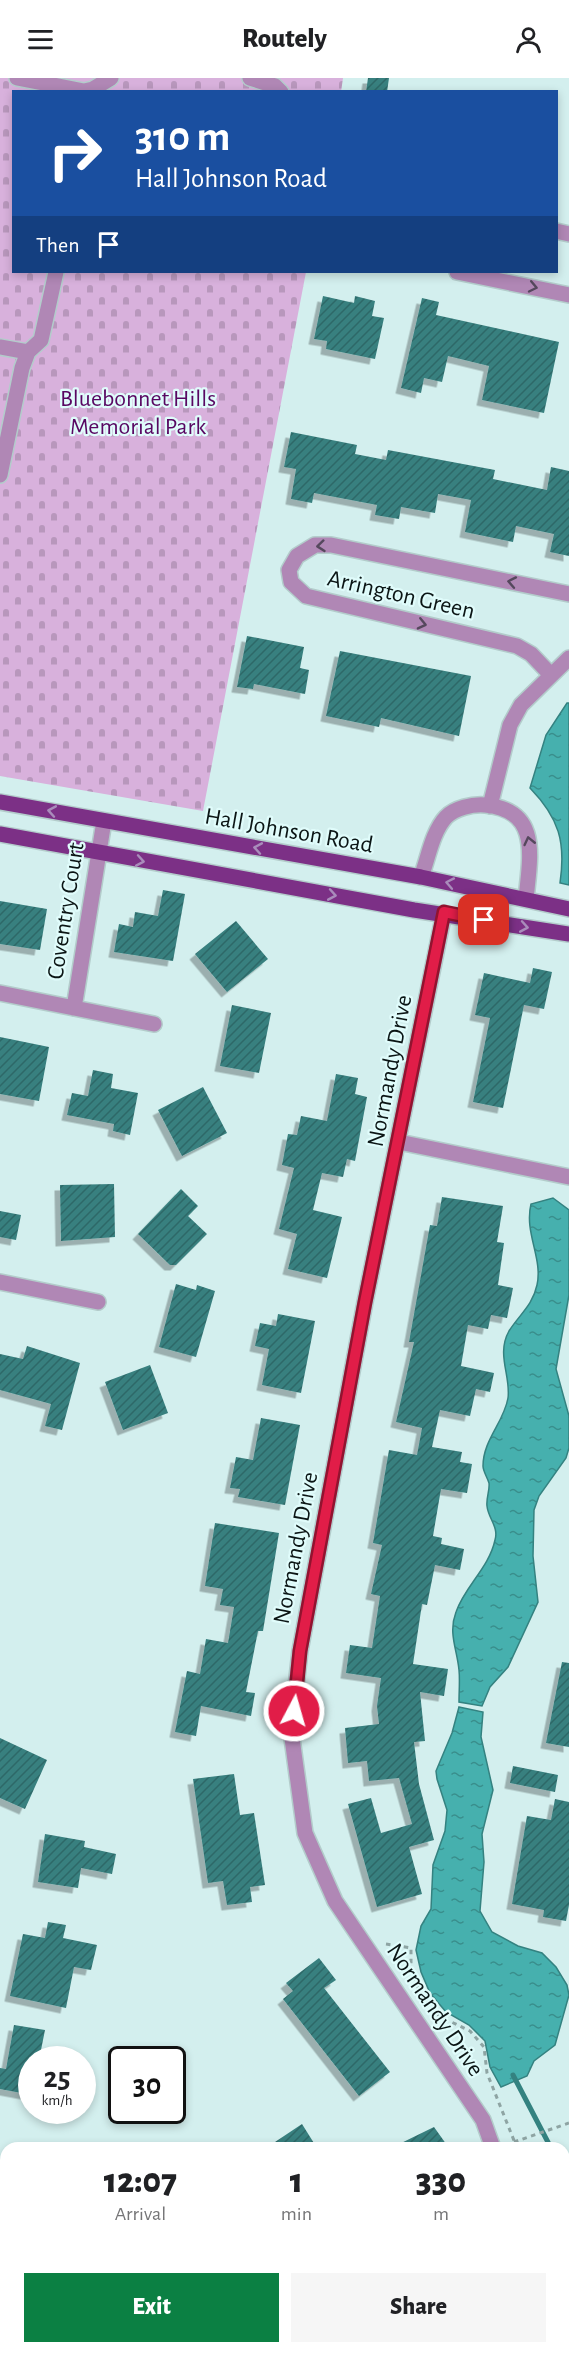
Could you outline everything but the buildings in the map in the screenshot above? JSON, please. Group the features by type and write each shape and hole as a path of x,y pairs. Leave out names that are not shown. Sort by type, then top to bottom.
{"main road":[{"name":"Hall Johnson Road","path":"0,801 421,877 569,909"},
{"path":"0,834 98,854 414,910 444,912 569,934"}],"street":[{"path":"17,78 79,90"},
{"path":"88,90 111,78"},
{"path":"250,78 275,86 279,90"},
{"path":"0,475 22,368 28,352 41,340 56,273"},
{"path":"462,273 569,295"},
{"path":"0,347 28,352"},
{"name":"Arrington Green","path":"551,675 531,654 517,646 306,596 291,582 289,570 297,556 315,545 331,545 569,594"},
{"path":"490,806 510,725 521,705 569,658"},
{"path":"421,877 438,830 446,818 465,807 502,808 518,817 528,833 531,851 526,899"},
{"name":"Coventry Court","path":"74,1008 104,821"},
{"name":"Normandy Drive","path":"444,912 365,1302 300,1651 291,1731 305,1833 335,1902 483,2120 492,2142"},
{"path":"0,993 154,1024"},
{"path":"399,1142 569,1177"},
{"path":"0,1282 98,1302"}],"path":[{"path":"386,1944 411,1948 411,1971 420,1994 439,2016 470,2031 484,2047 487,2073 514,2142 569,2123"}],"green space":[{"name":"Bluebonnet Hills Memorial Park","path":"0,78 343,78 341,90 12,90 12,273 306,273 203,811 0,776"}],"water":[{"path":"569,703 569,885 560,883 561,843 554,820 530,788 546,735"},
{"path":"553,1198 569,1210 569,1295 556,1369 569,1416 569,1448 566,1458 539,1496 534,1510 533,1556 538,1602 508,1667 490,1687 482,1706 459,1702 459,1674 453,1627 460,1603 488,1559 495,1540 496,1531 487,1506 489,1483 483,1468 484,1457 508,1398 504,1357 505,1340 529,1304 537,1285 538,1265 529,1215 531,1204"},
{"path":"459,1707 483,1712 481,1737 493,1790 482,1834 484,1862 480,1911 492,1932 518,1946 542,1953 556,1967 567,1985 569,1995 555,2045 534,2061 527,2076 501,2087 490,2067 485,2041 469,2025 446,2012 430,1993 421,1972 416,1950 421,1926 431,1909 433,1865 445,1831 447,1810 436,1771 452,1733"}],"waterway":[{"path":"513,2075 548,2142"}],"route":[{"path":"294,1711 300,1651 365,1302 444,912 484,920"}]}
